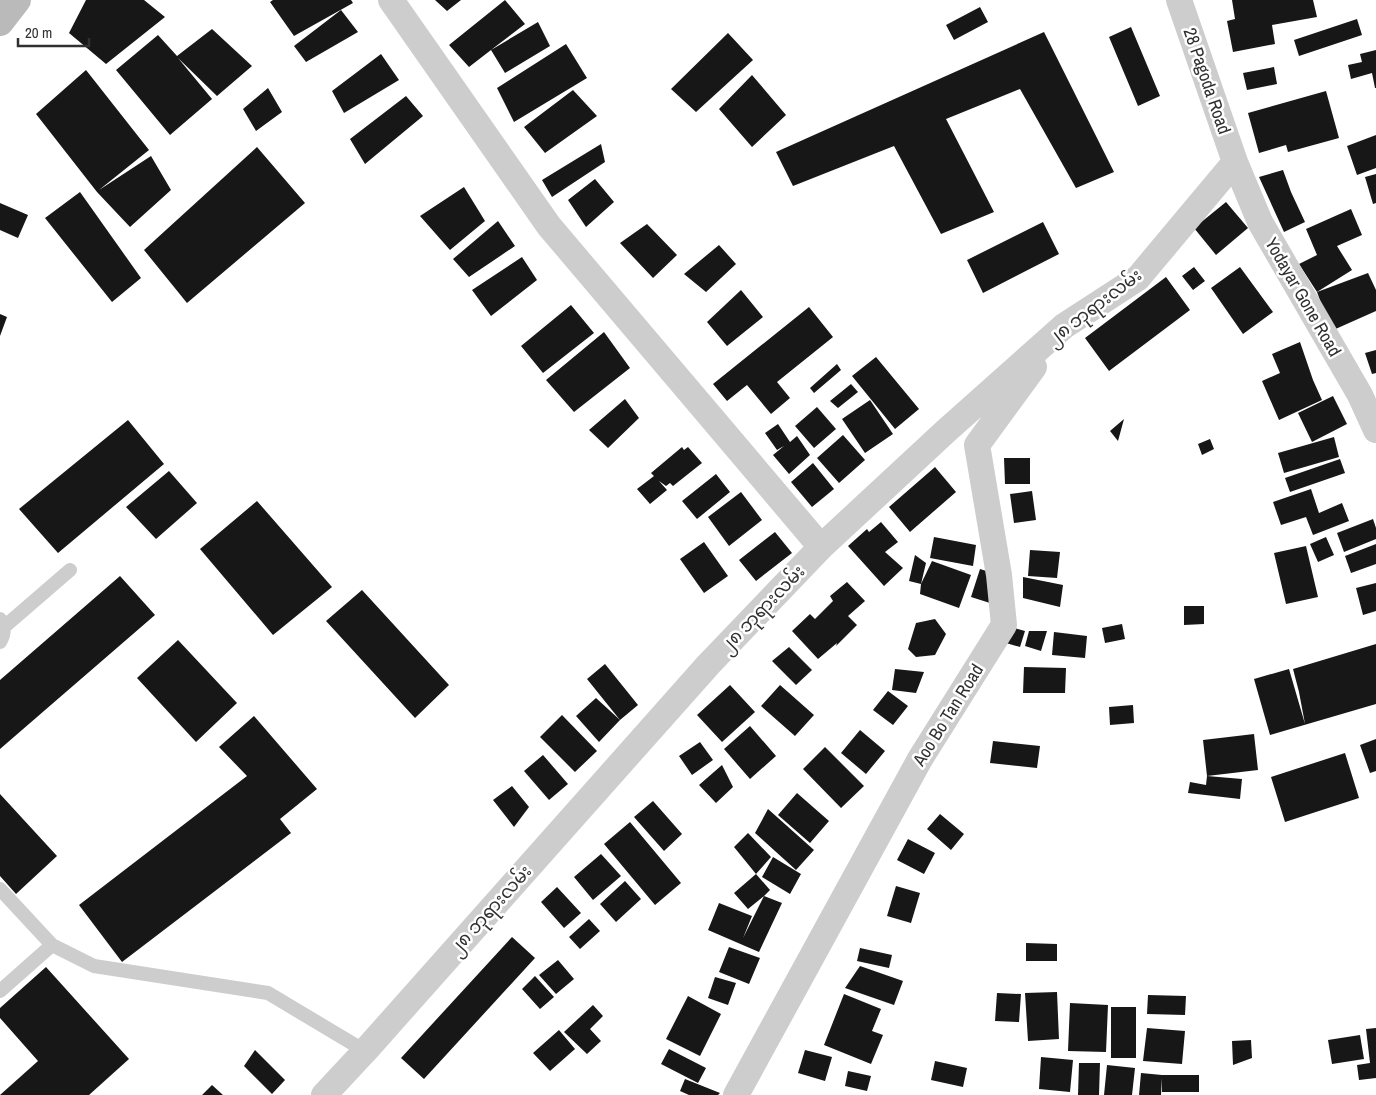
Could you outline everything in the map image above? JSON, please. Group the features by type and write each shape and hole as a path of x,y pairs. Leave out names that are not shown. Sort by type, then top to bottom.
{"main road":[{"path":"0,22 17,0"}],"street":[{"path":"391,0 549,226 821,547"},
{"name":"28 Pagoda Road","path":"1179,0 1235,162"},
{"name":"၂၈ ဘုရားလမ်း","path":"324,1095 365,1052 708,666 821,547 946,431 1064,326 1138,278 1235,162"},
{"name":"Yodayar Gone Road","path":"1235,162 1260,222 1368,392 1376,430"},
{"name":"Aoo Bo Tan Road","path":"736,1095 920,760 1004,625 999,575 977,445 1064,326"}],"lane":[{"path":"0,642 4,634 2,623 70,570"},
{"path":"0,889 52,945 94,966 268,993 365,1052"},
{"path":"0,991 52,945"}],"building":[{"path":"86,0 144,0 165,17 106,64 69,33"},
{"path":"273,0 351,0 353,3 294,36 270,2"},
{"path":"435,0 461,0 447,11"},
{"path":"505,0 525,24 469,67 449,45"},
{"path":"1232,0 1313,0 1317,17 1272,25 1275,44 1233,52 1227,21 1235,19"},
{"path":"980,7 988,22 954,40 946,25"},
{"path":"341,10 358,32 306,62 294,46"},
{"path":"1357,19 1362,35 1299,56 1294,40"},
{"path":"538,22 550,46 505,73 491,50"},
{"path":"1131,27 1160,96 1138,106 1109,37"},
{"path":"212,29 252,66 217,96 178,58 212,99 170,135 116,70 158,35 177,56"},
{"path":"1044,32 1114,172 1076,188 1020,89 946,119 994,212 941,234 894,146 793,186 776,152"},
{"path":"728,33 753,60 696,112 671,89"},
{"path":"566,44 587,78 514,122 497,88"},
{"path":"1376,50 1376,88 1372,73 1351,79 1348,65 1362,62 1360,54"},
{"path":"381,54 399,80 344,113 332,91"},
{"path":"1274,67 1277,84 1247,90 1243,73"},
{"path":"86,70 149,150 99,190 151,156 171,190 130,227 97,192 36,114"},
{"path":"752,75 786,115 752,147 719,109"},
{"path":"268,88 282,112 256,131 243,109"},
{"path":"573,90 597,116 545,153 524,127"},
{"path":"1326,91 1339,138 1288,152 1286,145 1259,153 1248,113"},
{"path":"406,96 423,116 365,164 350,139"},
{"path":"1376,135 1376,168 1357,175 1347,146"},
{"path":"601,144 605,162 552,197 542,180"},
{"path":"257,147 305,203 187,303 144,250"},
{"path":"1283,170 1305,222 1284,232 1259,177"},
{"path":"1376,174 1376,203 1373,204 1365,177"},
{"path":"595,179 614,202 586,227 568,200"},
{"path":"464,187 485,221 450,250 420,216"},
{"path":"80,192 141,278 112,302 45,218"},
{"path":"1226,202 1248,228 1216,255 1194,228"},
{"path":"0,203 28,215 18,238 0,230"},
{"path":"1351,209 1362,235 1337,246 1352,270 1317,292 1299,264 1317,255 1306,229"},
{"path":"498,221 515,246 469,277 453,259"},
{"path":"1043,222 1059,254 983,293 967,260"},
{"path":"647,224 677,255 653,278 620,243"},
{"path":"719,245 736,264 706,292 684,274"},
{"path":"522,257 537,280 491,316 472,290"},
{"path":"1194,267 1205,281 1193,290 1182,276"},
{"path":"1240,267 1273,312 1243,334 1211,288"},
{"path":"1368,273 1376,290 1376,311 1331,331 1317,292"},
{"path":"1166,277 1190,310 1109,371 1085,338"},
{"path":"741,290 763,317 727,346 707,322"},
{"path":"571,305 594,333 543,373 521,346"},
{"path":"809,307 833,337 777,382 790,398 771,414 747,385 727,401 713,384"},
{"path":"0,314 7,317 0,336"},
{"path":"604,332 630,368 574,412 546,380"},
{"path":"1300,342 1322,400 1279,420 1262,381 1280,373 1272,354"},
{"path":"1376,350 1376,373 1372,374 1365,353"},
{"path":"876,357 919,409 895,429 852,376"},
{"path":"837,364 841,370 814,393 810,388"},
{"path":"851,384 858,392 838,408 830,401"},
{"path":"1333,396 1347,424 1312,442 1298,413"},
{"path":"625,399 639,418 608,448 589,430"},
{"path":"870,400 893,434 865,453 842,419"},
{"path":"817,407 836,429 814,448 795,426"},
{"path":"1124,419 1118,441 1110,431"},
{"path":"128,420 164,464 58,553 19,509"},
{"path":"778,424 790,442 797,436 810,455 789,474 773,455 784,446 777,450 765,433"},
{"path":"843,435 865,460 839,483 817,458"},
{"path":"1334,437 1339,457 1284,473 1278,453"},
{"path":"1210,439 1214,449 1202,455 1198,444"},
{"path":"682,447 684,450 688,447 702,463 673,486 670,483 666,486 659,481 667,490 650,504 637,489 654,476 651,473"},
{"path":"1004,458 1030,458 1030,484 1005,484"},
{"path":"1340,459 1345,473 1290,492 1285,478"},
{"path":"813,463 834,489 812,507 791,482"},
{"path":"935,467 956,492 910,532 889,507"},
{"path":"169,471 197,503 156,539 126,507"},
{"path":"716,474 730,492 697,519 682,501"},
{"path":"1311,489 1319,513 1342,503 1349,521 1313,535 1306,517 1281,525 1273,502"},
{"path":"1032,491 1036,520 1014,523 1010,494"},
{"path":"741,492 762,520 729,546 708,517"},
{"path":"257,501 332,587 273,635 200,549"},
{"path":"1373,519 1376,528 1376,539 1344,552 1337,533"},
{"path":"881,522 898,542 885,552 903,568 884,586 848,546 867,529 869,532"},
{"path":"775,532 792,553 756,581 739,560"},
{"path":"934,537 976,545 973,566 930,558"},
{"path":"1326,537 1334,555 1318,562 1310,544"},
{"path":"704,542 728,576 704,593 680,559"},
{"path":"1376,544 1376,564 1351,573 1345,556"},
{"path":"1306,546 1318,597 1286,604 1274,553"},
{"path":"1030,550 1060,552 1057,578 1028,576"},
{"path":"915,555 926,563 921,584 909,581"},
{"path":"932,561 971,575 959,608 920,594 921,584"},
{"path":"980,569 999,575 990,603 971,597"},
{"path":"120,576 155,615 0,749 0,680"},
{"path":"1023,577 1063,585 1060,607 1023,598"},
{"path":"847,582 865,601 848,616 857,625 836,646 837,643 818,659 792,631 810,614 815,619 833,601 830,596"},
{"path":"1376,583 1376,611 1363,615 1356,588"},
{"path":"362,590 449,685 415,718 326,621"},
{"path":"1184,606 1204,606 1204,624 1184,625"},
{"path":"935,619 946,634 935,655 916,657 908,649 916,623"},
{"path":"1122,624 1125,639 1105,643 1102,628"},
{"path":"1004,625 1025,631 1020,647 999,641"},
{"path":"1029,631 1047,631 1041,651 1025,646"},
{"path":"1054,632 1087,636 1085,658 1052,655"},
{"path":"178,640 237,703 196,742 137,678"},
{"path":"1376,644 1376,704 1270,735 1254,679 1289,669 1305,724 1293,669"},
{"path":"789,647 812,670 796,685 772,661"},
{"path":"605,664 638,705 620,720 587,679"},
{"path":"1024,667 1066,668 1065,693 1023,693"},
{"path":"895,669 924,672 916,693 892,690"},
{"path":"730,685 755,712 722,742 697,715"},
{"path":"780,685 814,715 795,736 761,706"},
{"path":"888,691 908,706 893,725 873,710"},
{"path":"596,698 620,720 599,742 576,716"},
{"path":"1133,705 1134,723 1110,725 1109,707"},
{"path":"562,715 597,751 575,772 540,737"},
{"path":"254,716 317,789 280,819 291,833 122,962 79,905 247,776 219,747"},
{"path":"750,726 776,756 750,779 724,749"},
{"path":"860,730 885,751 866,774 841,753"},
{"path":"1254,734 1258,770 1207,776 1203,740"},
{"path":"1376,739 1376,771 1370,773 1360,745"},
{"path":"993,741 1040,746 1037,768 990,763"},
{"path":"700,742 713,760 692,775 679,756"},
{"path":"825,747 864,786 841,808 803,769"},
{"path":"1345,753 1359,798 1285,822 1271,777"},
{"path":"543,755 568,784 549,800 524,771"},
{"path":"722,765 733,787 716,803 699,785"},
{"path":"1207,776 1242,779 1240,799 1188,793 1190,782 1206,785"},
{"path":"512,786 529,807 514,827 493,800"},
{"path":"797,793 829,821 810,843 778,815"},
{"path":"0,794 57,856 16,894 0,876"},
{"path":"653,801 682,834 664,851 634,817"},
{"path":"768,809 814,850 796,870 755,833"},
{"path":"940,814 964,834 951,850 927,829"},
{"path":"630,822 681,883 655,905 604,844"},
{"path":"748,833 771,857 756,874 734,847"},
{"path":"908,839 935,853 924,874 897,860"},
{"path":"601,854 621,876 593,900 574,877"},
{"path":"773,857 801,874 790,894 762,877"},
{"path":"756,874 770,890 748,909 734,893"},
{"path":"625,881 641,899 616,922 600,904"},
{"path":"896,886 920,893 911,923 887,916"},
{"path":"557,887 581,913 564,928 541,902"},
{"path":"764,896 782,903 759,952 708,930 719,903 752,916 743,938"},
{"path":"589,919 600,931 580,949 569,937"},
{"path":"512,937 535,958 424,1079 401,1058"},
{"path":"1026,943 1057,944 1057,961 1026,961"},
{"path":"729,947 760,958 749,984 719,972"},
{"path":"860,948 892,955 889,968 857,961"},
{"path":"558,960 574,979 556,994 539,975"},
{"path":"860,966 903,981 894,1005 845,988"},
{"path":"46,967 129,1059 89,1095 0,1095 38,1061 0,1018 0,1008"},
{"path":"535,976 554,997 540,1009 522,989"},
{"path":"715,977 736,983 728,1005 708,998"},
{"path":"1057,992 1059,1039 1028,1041 1025,993"},
{"path":"997,993 1021,994 1019,1022 995,1021"},
{"path":"844,994 881,1009 872,1031 883,1035 871,1064 824,1045"},
{"path":"1148,995 1186,996 1185,1015 1147,1014"},
{"path":"688,996 721,1014 700,1056 666,1039"},
{"path":"1070,1003 1108,1005 1106,1052 1068,1051"},
{"path":"593,1005 603,1016 590,1029 601,1041 587,1054 564,1032"},
{"path":"1111,1007 1136,1007 1136,1058 1111,1058"},
{"path":"1147,1028 1185,1031 1182,1064 1143,1061"},
{"path":"1376,1028 1376,1078 1359,1080 1357,1065 1370,1063 1366,1029"},
{"path":"559,1030 575,1049 550,1071 533,1053"},
{"path":"1360,1035 1364,1059 1332,1064 1328,1040"},
{"path":"1251,1040 1252,1058 1233,1065 1232,1041"},
{"path":"669,1049 706,1068 698,1083 661,1064"},
{"path":"255,1050 285,1080 272,1094 244,1066"},
{"path":"805,1050 832,1057 825,1081 798,1073"},
{"path":"1041,1057 1073,1060 1070,1092 1039,1089"},
{"path":"935,1061 967,1068 963,1087 931,1080"},
{"path":"1079,1063 1100,1063 1099,1095 1078,1095"},
{"path":"1107,1065 1135,1068 1132,1095 1104,1095"},
{"path":"848,1071 871,1076 867,1091 845,1086"},
{"path":"1141,1073 1199,1075 1199,1092 1162,1092 1162,1078 1161,1095 1139,1095"},
{"path":"685,1079 720,1093 718,1095 689,1095 680,1091"},
{"path":"212,1085 223,1095 202,1095"}]}
